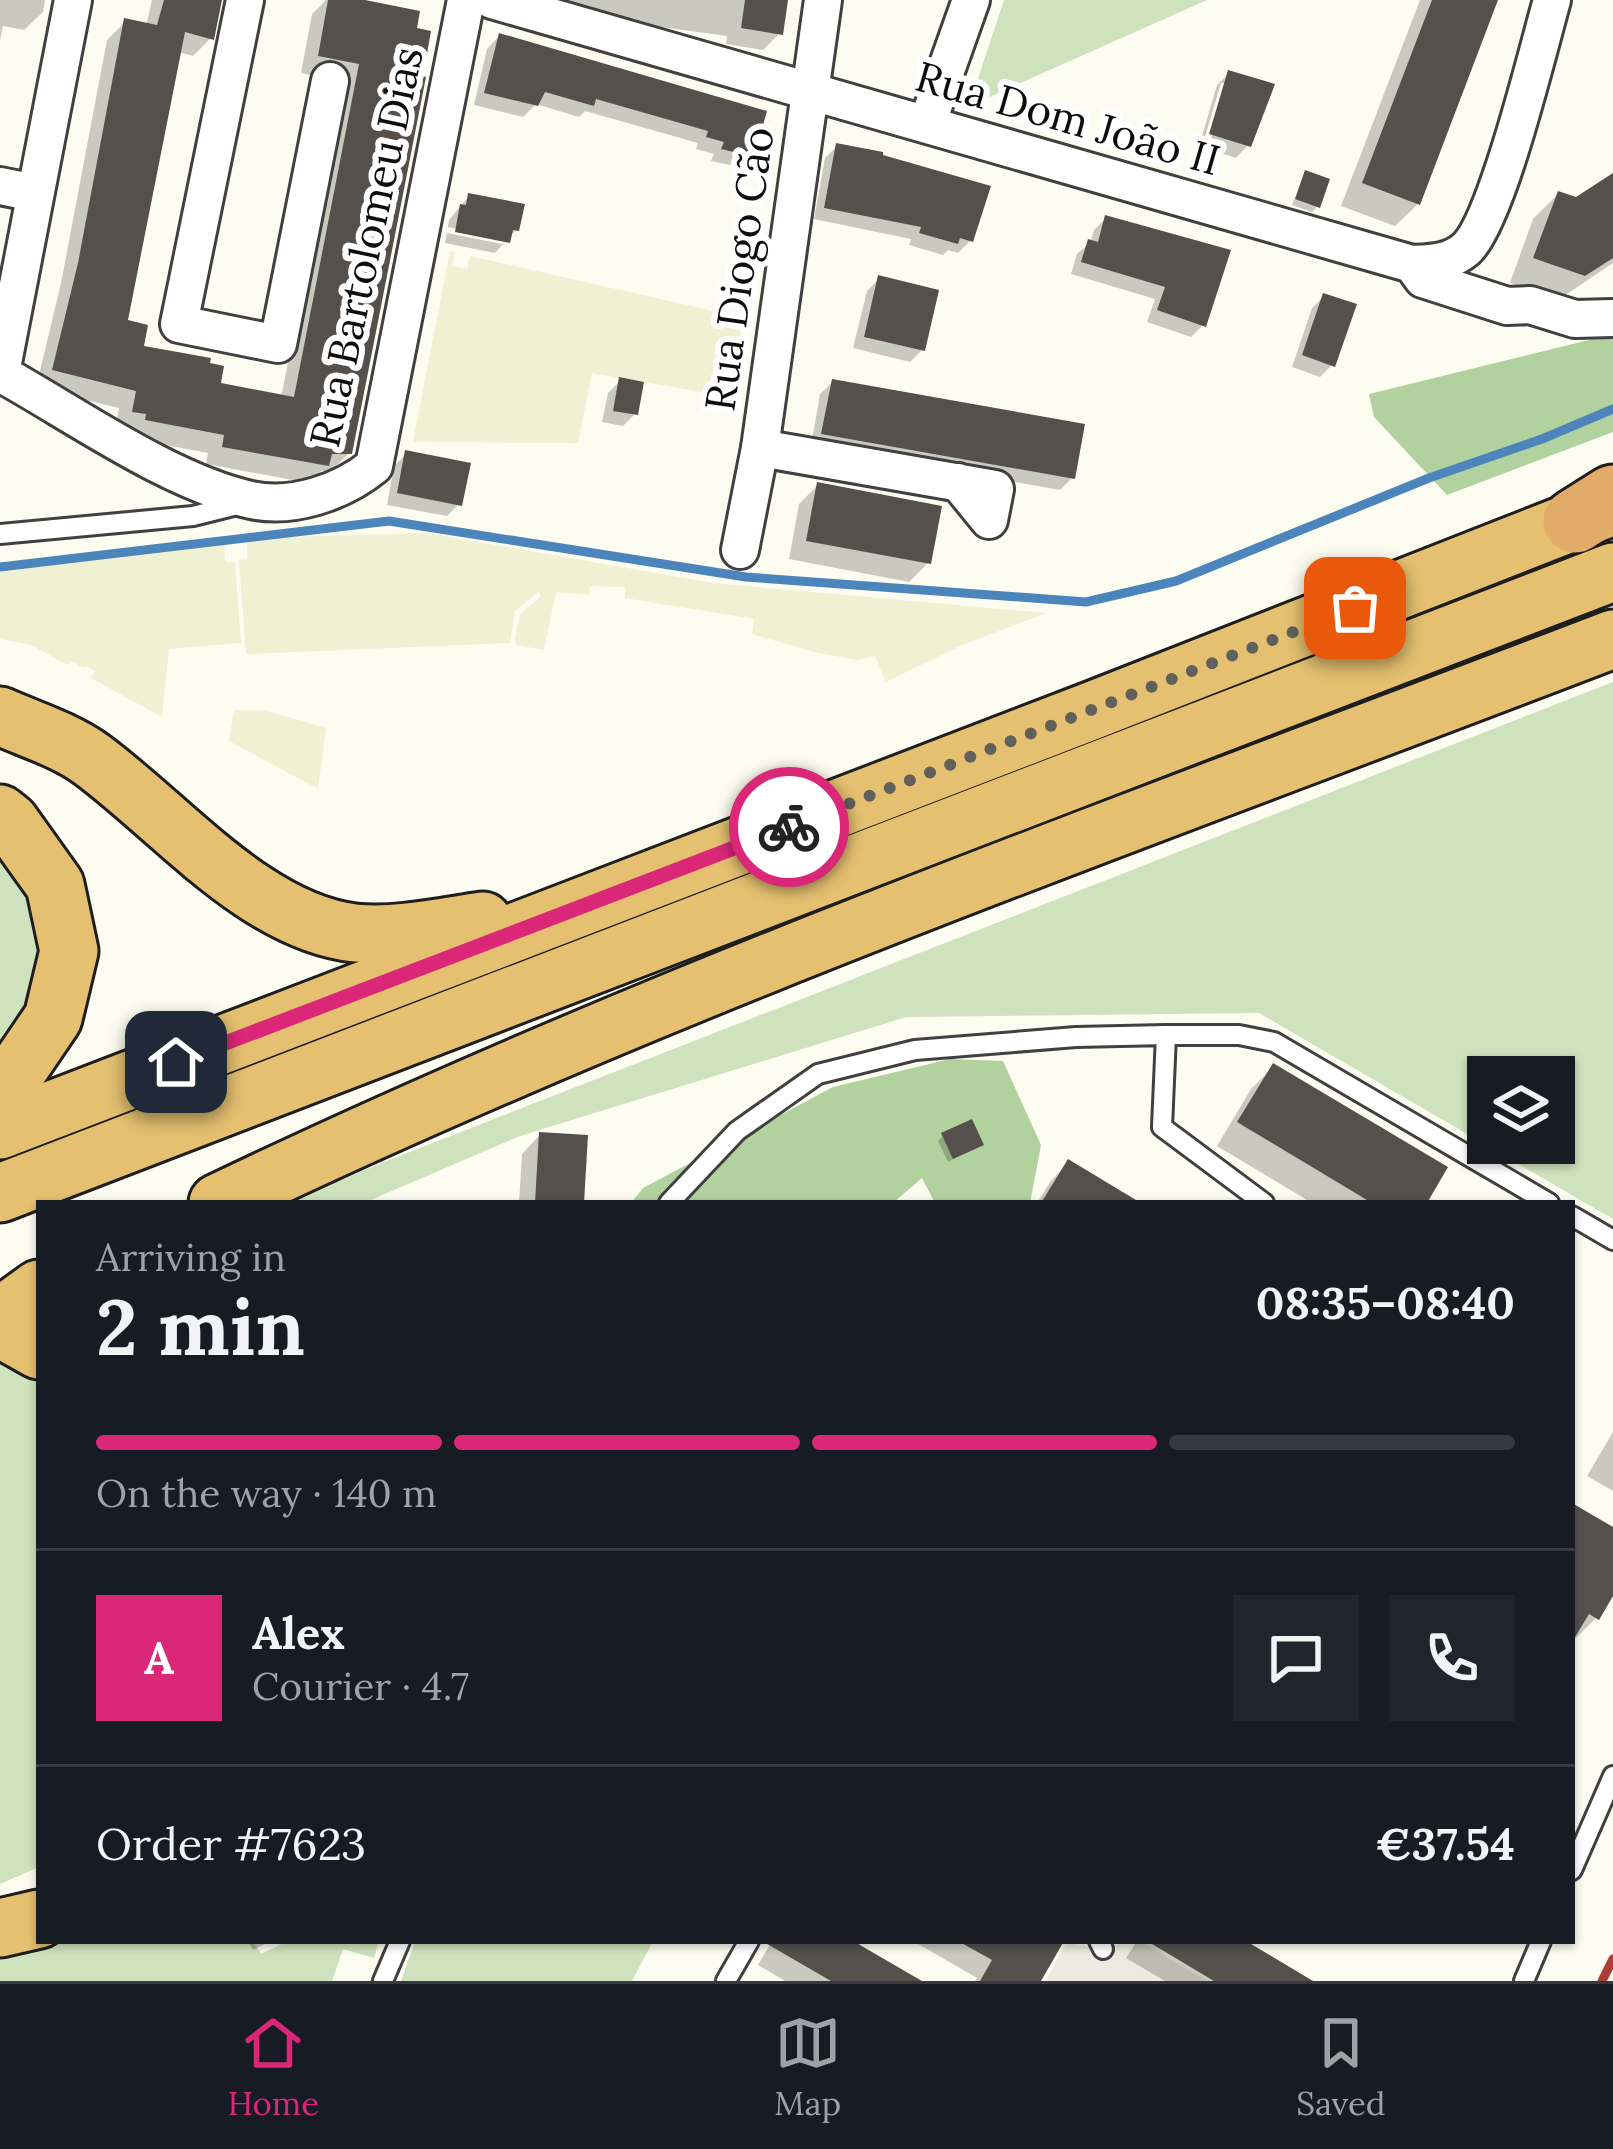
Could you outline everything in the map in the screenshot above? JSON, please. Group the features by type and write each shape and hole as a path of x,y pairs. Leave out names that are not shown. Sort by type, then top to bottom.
{"highway":[{"path":"0,1130 1600,508"},
{"path":"0,1193 1613,572"},
{"path":"224,1200 356,1136 662,1004 1613,639"},
{"path":"0,716 87,756 226,871 296,916 355,933 570,910"},
{"path":"0,814 56,885 69,951 53,1018 0,1088"},
{"path":"190,1120 662,1004"},
{"path":"0,1317 36,1291"},
{"path":"0,1328 36,1348"},
{"path":"0,1928 36,1920"}],"street":[{"path":"0,373 18,189 74,0"},
{"path":"244,0 179,324 278,344 330,81"},
{"name":"Rua Bartolomeu Dias","path":"0,373 177,473 253,500 316,495 350,485 374,466 466,0"},
{"name":"Rua Dom João II","path":"492,0 1412,264 1423,279 1508,306 1530,305 1575,320 1613,318"},
{"name":"Rua Diogo Cão","path":"740,550 760,448 823,0"},
{"path":"927,124 971,0"},
{"path":"1412,264 1443,262 1465,250 1481,229 1496,193 1552,0"},
{"path":"1481,229 1484,263 1499,286 1530,305"},
{"path":"760,448 958,482"}],"lane":[{"path":"0,534 193,516 253,500"},
{"path":"1166,1035 1162,1127 1260,1200"},
{"path":"672,1200 737,1131 818,1074 915,1050 1076,1036 1166,1035 1239,1035 1274,1042 1544,1200"},
{"path":"1575,1218 1613,1240"},
{"path":"1575,1863 1613,1776"},
{"path":"383,1981 399,1944"},
{"path":"726,1981 747,1944"},
{"path":"1524,1981 1540,1944"}],"green space":[{"path":"1004,0 1207,0 969,106"},
{"path":"450,251 455,252 452,266 467,269 470,256 744,318 730,397 592,373 578,443 413,442"},
{"path":"1613,330 1613,432 1447,495 1374,417 1369,394"},
{"path":"427,533 713,583 1046,613 960,646 886,682 875,656 858,660 818,653 752,634 754,619 625,598 625,587 590,586 589,595 556,592 544,650 516,645 515,638 520,614 541,596 538,592 515,611 510,643 246,654 239,560 247,559 247,538"},
{"path":"224,540 225,562 235,562 241,643 169,649 162,717 91,678 95,671 86,666 71,661 68,665 31,645 0,639 0,568"},
{"path":"1613,682 1613,1219 1518,1164 1575,1164 1575,1056 1467,1056 1467,1134 1259,1013 906,1017 520,1136 371,1200 295,1200"},
{"path":"234,710 264,710 326,728 318,789 229,741"},
{"path":"0,839 44,926 34,1008 0,1054"},
{"path":"950,1059 1003,1061 1041,1145 1031,1200 933,1200 922,1178 896,1200 633,1200 643,1188 833,1087"},
{"path":"0,1356 10,1358 36,1381 36,1868 0,1884"},
{"path":"36,1942 255,1944 261,1954 282,1944 378,1944 374,1958 343,1949 332,1981 0,1981 0,1948"},
{"path":"414,1944 651,1944 632,1981 401,1981"}],"shaded area":[{"path":"1065,1944 1103,1949 1145,1944 1207,1981 1046,1981"}],"building":[{"path":"164,0 222,0 214,40 185,32 128,320 148,325 144,346 211,358 210,363 224,366 221,383 294,397 359,64 318,56 328,0 365,0 420,11 417,28 431,31 352,454 332,454 329,466 222,447 224,435 145,420 146,414 132,412 136,391 52,370 78,263 124,18 157,25"},
{"path":"745,0 788,0 783,35 741,28"},
{"path":"1432,0 1498,0 1420,205 1362,183"},
{"path":"499,33 767,111 754,157 721,149 724,142 706,137 708,131 596,99 594,106 545,92 538,106 484,93"},
{"path":"1228,70 1275,84 1251,147 1209,134"},
{"path":"836,143 883,152 991,186 973,242 960,238 958,244 919,233 921,227 824,208"},
{"path":"1305,170 1330,179 1320,208 1295,199"},
{"path":"1613,173 1613,258 1585,276 1533,258 1558,191 1576,197"},
{"path":"468,193 525,204 519,231 513,230 510,243 455,232 460,204 466,205"},
{"path":"1105,215 1231,250 1206,327 1157,310 1165,287 1081,262 1088,239 1098,242"},
{"path":"878,275 939,290 925,351 864,337"},
{"path":"1323,293 1357,304 1335,367 1302,355"},
{"path":"619,377 644,382 638,415 613,411"},
{"path":"832,379 1085,424 1075,479 821,434"},
{"path":"405,450 471,463 462,506 397,493"},
{"path":"817,482 942,506 931,564 806,541"},
{"path":"1273,1063 1448,1167 1429,1200 1367,1200 1237,1122"},
{"path":"972,1119 984,1145 953,1159 941,1133"},
{"path":"539,1132 588,1135 584,1200 535,1200"},
{"path":"1068,1159 1136,1200 1043,1200"},
{"path":"1575,1505 1613,1527 1613,1596 1599,1620 1589,1614 1575,1637"},
{"path":"767,1944 858,1944 922,1981 831,1981"},
{"path":"963,1944 1062,1944 1041,1981 980,1981 992,1960"},
{"path":"1152,1944 1251,1944 1313,1981 1214,1981"}],"waterway":[{"path":"0,567 389,521 746,577 1086,602 1176,581 1613,409"}],"railway":[{"path":"1602,1981 1613,1959"}],"way so far":[{"path":"789,827 1355,608"}],"route":[{"path":"176,1062 789,827"}]}
